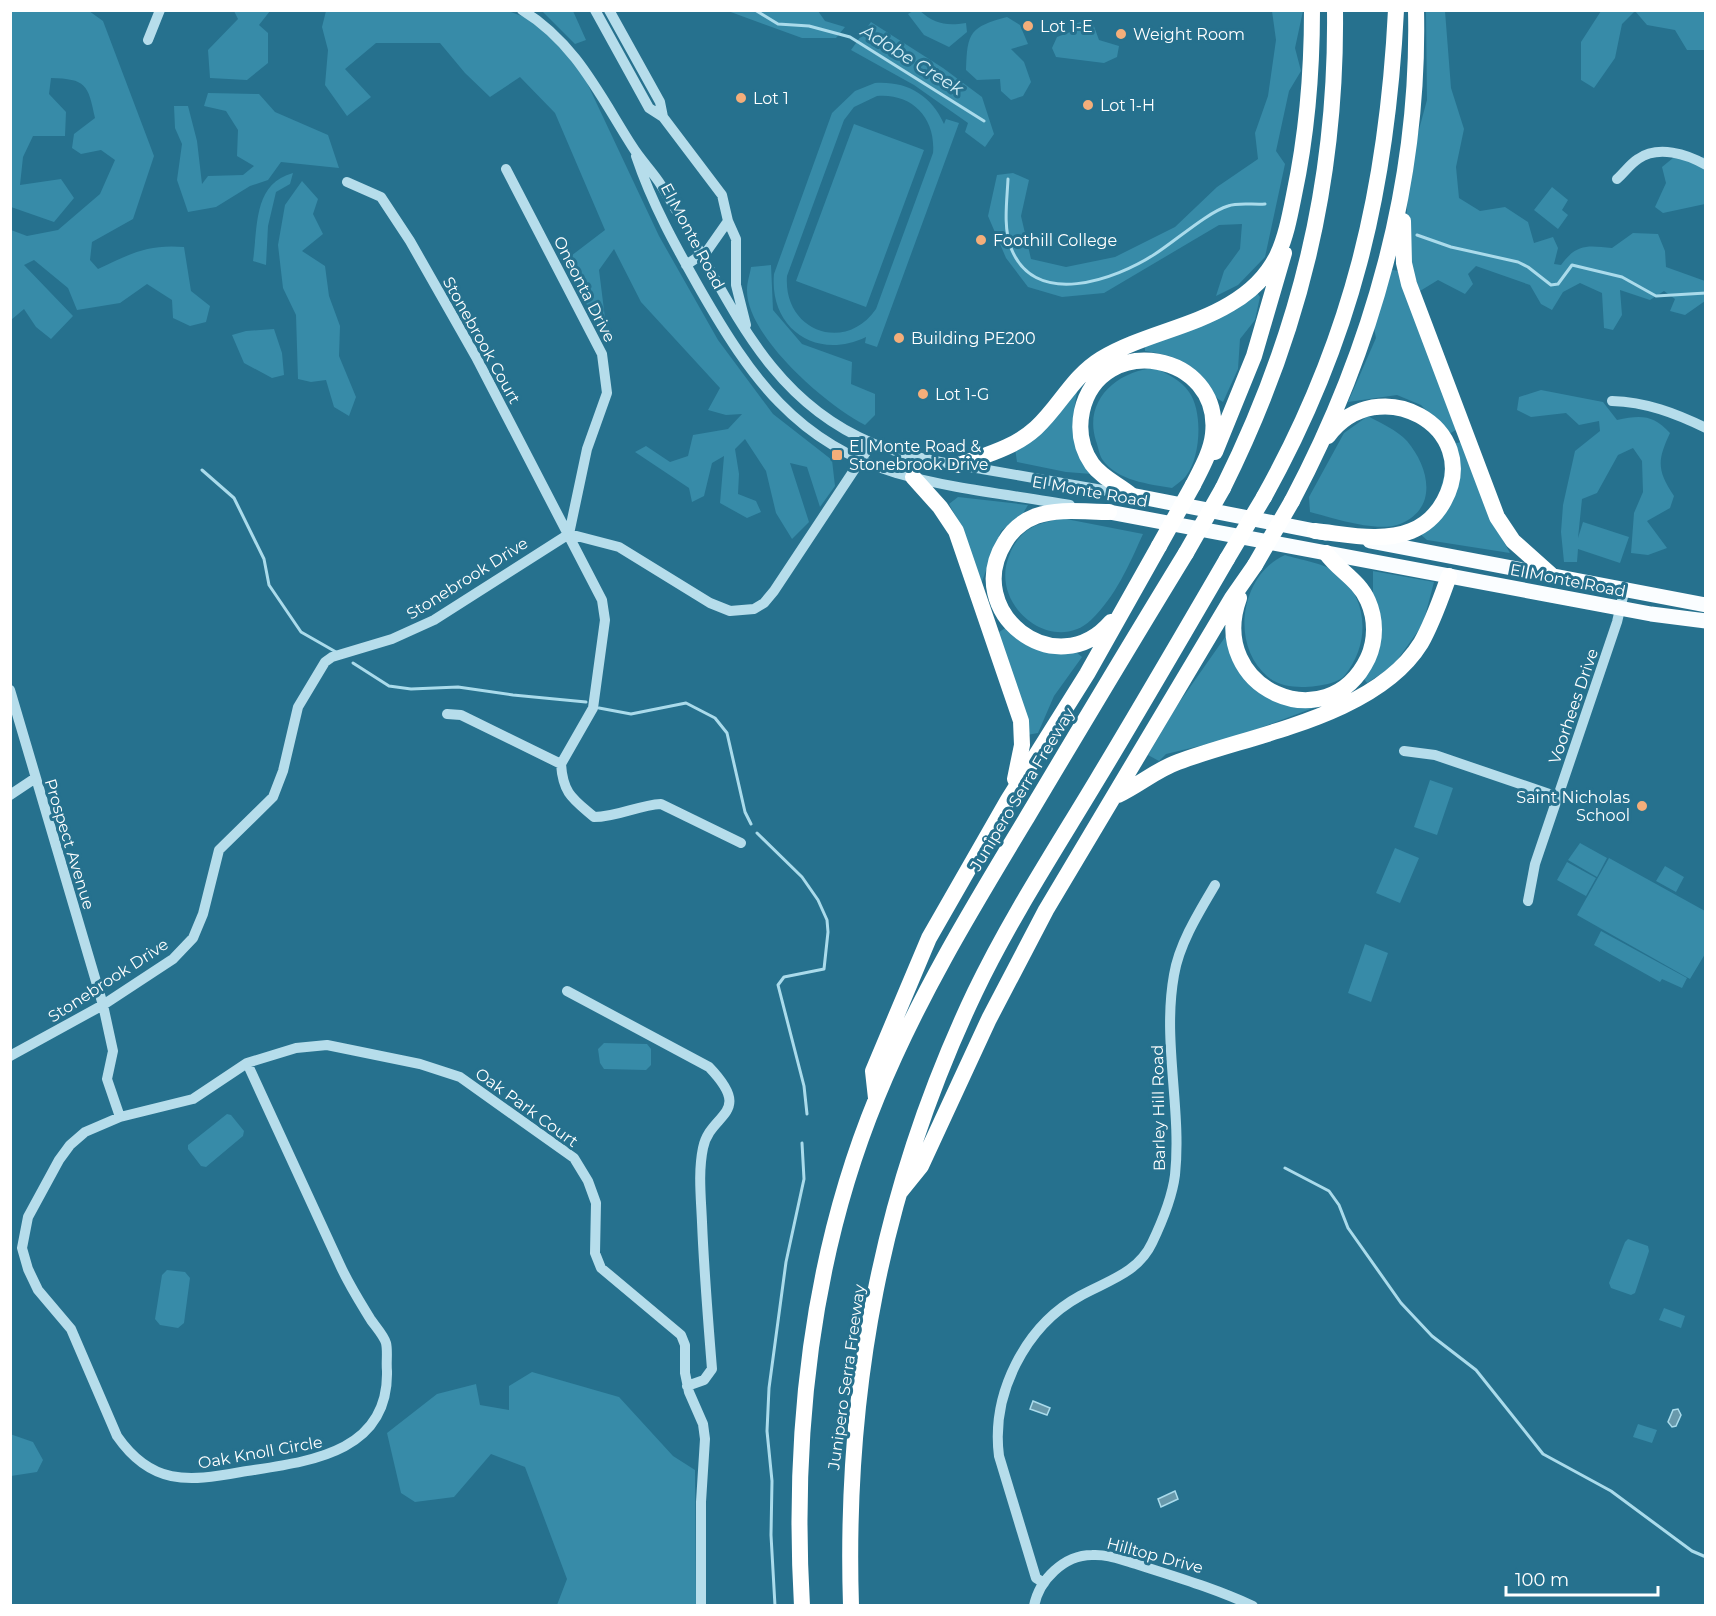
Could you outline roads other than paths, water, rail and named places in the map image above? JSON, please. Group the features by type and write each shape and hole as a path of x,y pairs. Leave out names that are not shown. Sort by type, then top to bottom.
{"highway":[{"path":"876,1099 873,1071 903,995 929,938 1008,800 1087,674 1193,485 1211,460 1254,356 1283,259 1305,144 1312,10"},
{"name":"Junipero Serra Freeway","path":"802,1605 799,1498 801,1432 808,1365 818,1304 844,1190 876,1099 930,982 1186,553 1250,434 1285,343 1315,234 1326,175 1333,111 1335,10"},
{"name":"Junipero Serra Freeway","path":"851,1605 849,1540 855,1423 871,1307 904,1168 949,1051 1004,936 1264,497 1309,410 1329,362 1364,249 1378,186 1388,121 1396,10"},
{"path":"1416,10 1415,83 1402,241 1404,263 1415,303 1497,517 1513,541 1550,574"},
{"path":"1326,554 1363,591 1372,614 1374,628 1370,653 1359,672 1335,693 1314,699 1291,699 1270,692 1250,675 1237,654 1233,619 1239,599 1255,565 1321,447 1354,364 1378,291 1397,216 1410,149"},
{"path":"959,465 1006,448 1027,435 1047,416 1072,383 1101,359 1216,311 1241,298 1270,268 1277,256 1288,224"},
{"path":"1131,495 1093,465 1082,443 1080,429 1087,396 1100,379 1118,367 1139,361 1159,361 1182,370 1200,387 1207,398 1212,411 1213,435 1193,485"},
{"path":"1315,531 1377,537 1410,532 1436,513 1447,495 1452,472 1448,448 1435,426 1402,407 1376,406 1354,414 1331,433 1321,447"},
{"path":"913,477 940,507 956,531 1018,709 1022,745 1018,771 1008,800"},
{"path":"1109,512 1051,513 1028,519 1017,527 1008,537 996,560 993,572 996,598 1010,623 1021,633 1046,645 1071,646 1090,639 1106,627 1139,582"},
{"path":"896,1198 921,1166 1010,977 1114,796 1232,598 1255,565"},
{"path":"1114,796 1169,765 1312,718 1372,689 1403,666 1420,645 1432,623 1449,576"}],"main road":[{"name":"El Monte Road","path":"1131,495 1706,605"},
{"name":"El Monte Road","path":"1109,512 1621,608 1706,621"}],"street":[{"path":"148,40 160,10"},
{"name":"El Monte Road","path":"522,10 541,24 582,64 604,96 632,147 659,182 734,314 765,360 785,385 820,415 872,443 903,453 1131,495"},
{"path":"595,10 649,108 663,117 722,195 728,221 736,239 736,285 742,314 753,341 765,360"},
{"path":"609,10 660,102 663,117"},
{"name":"El Monte Road","path":"632,147 647,189 686,265 744,363 773,398 809,429 862,459 913,477 1109,512"},
{"path":"1617,179 1638,158 1652,153 1684,153 1706,165"},
{"name":"Oneonta Drive","path":"506,169 602,354 607,393 587,449 569,534"},
{"name":"Stonebrook Court","path":"347,182 381,197 410,241 476,357 602,600 605,621 593,708 561,764"},
{"path":"686,265 702,255 717,239 728,221"},
{"path":"1612,401 1642,404 1673,411 1706,428"},
{"path":"569,534 619,547 720,608 750,611 764,603 774,591 872,443"},
{"name":"Stonebrook Drive","path":"10,1056 103,1005 173,959 193,938 203,914 219,850 273,797 283,771 298,706 325,662 339,653 392,639 434,620 569,534"},
{"name":"Voorhees Drive","path":"1528,901 1534,864 1621,608 1625,588"},
{"name":"Prospect Avenue","path":"10,690 34,779 103,1005"},
{"path":"447,714 461,715 561,764 562,780 570,796 594,817 611,817 647,805 661,804 741,843"},
{"path":"1404,752 1435,755 1558,796"},
{"path":"10,795 34,779"},
{"name":"Barley Hill Road","path":"1044,1582 1036,1578 999,1456 997,1438 1002,1400 1013,1369 1035,1333 1070,1302 1121,1276 1131,1268 1150,1247 1160,1227 1175,1174 1171,1062 1174,973 1184,946 1215,885"},
{"path":"567,991 709,1067 722,1080 727,1091 726,1114 706,1137 701,1170 704,1274 712,1369 704,1380 687,1386 703,1424 705,1439 701,1502 701,1605"},
{"path":"103,1005 113,1050 107,1079 120,1117"},
{"name":"Oak Park Court","path":"247,1063 297,1048 327,1045 420,1064 460,1077 574,1158 588,1181 596,1203 595,1253 601,1268 681,1335 685,1345 687,1386"},
{"name":"Oak Knoll Circle","path":"247,1063 349,1285 386,1343 387,1387 383,1402 365,1430 337,1452 321,1458 201,1479 180,1479 155,1473 128,1452 117,1436 71,1329 38,1290 22,1248 28,1217 45,1182 70,1145 85,1132 120,1117 193,1099 247,1063"},
{"name":"Hilltop Drive","path":"1034,1605 1044,1582 1057,1568 1077,1557 1112,1556 1206,1585 1253,1605"}],"waterway":[{"name":"Adobe Creek","path":"755,10 778,24 809,26 850,37 984,121"},
{"name":"Adobe Creek","path":"1008,179 1006,223 1011,248 1022,267 1038,278 1057,284 1077,284 1119,273 1155,254 1220,209 1236,204 1265,204"},
{"name":"Adobe Creek","path":"1417,235 1451,247 1518,262 1551,285 1558,284 1572,265 1622,277 1656,296 1706,293"},
{"path":"202,470 234,498 264,559 269,585 301,632 336,652"},
{"path":"353,663 389,686 411,689 458,687 586,702"},
{"path":"599,708 631,714 686,703 715,718 727,733 745,812 751,824"},
{"path":"757,833 802,877 818,900 827,920 824,969 784,977 778,985 804,1086 807,1114"},
{"path":"775,1606 771,1535 772,1481 767,1431 769,1388 786,1262 804,1179 802,1143"},
{"path":"1285,1168 1329,1191 1339,1205 1348,1228 1401,1303 1432,1336 1476,1370 1543,1454 1611,1491 1692,1551 1706,1557"}],"place":[{"name":"Lot 1-E","path":"1028,26"},
{"name":"Weight Room","path":"1121,34"},
{"name":"Lot 1","path":"741,98"},
{"name":"Lot 1-H","path":"1088,105"},
{"name":"Foothill College","path":"981,240"},
{"name":"Building PE200","path":"899,338"},
{"name":"Lot 1-G","path":"923,394"},
{"name":"El Monte Road & Stonebrook Drive","path":"837,455"},
{"name":"Saint Nicholas School","path":"1642,806"}]}
